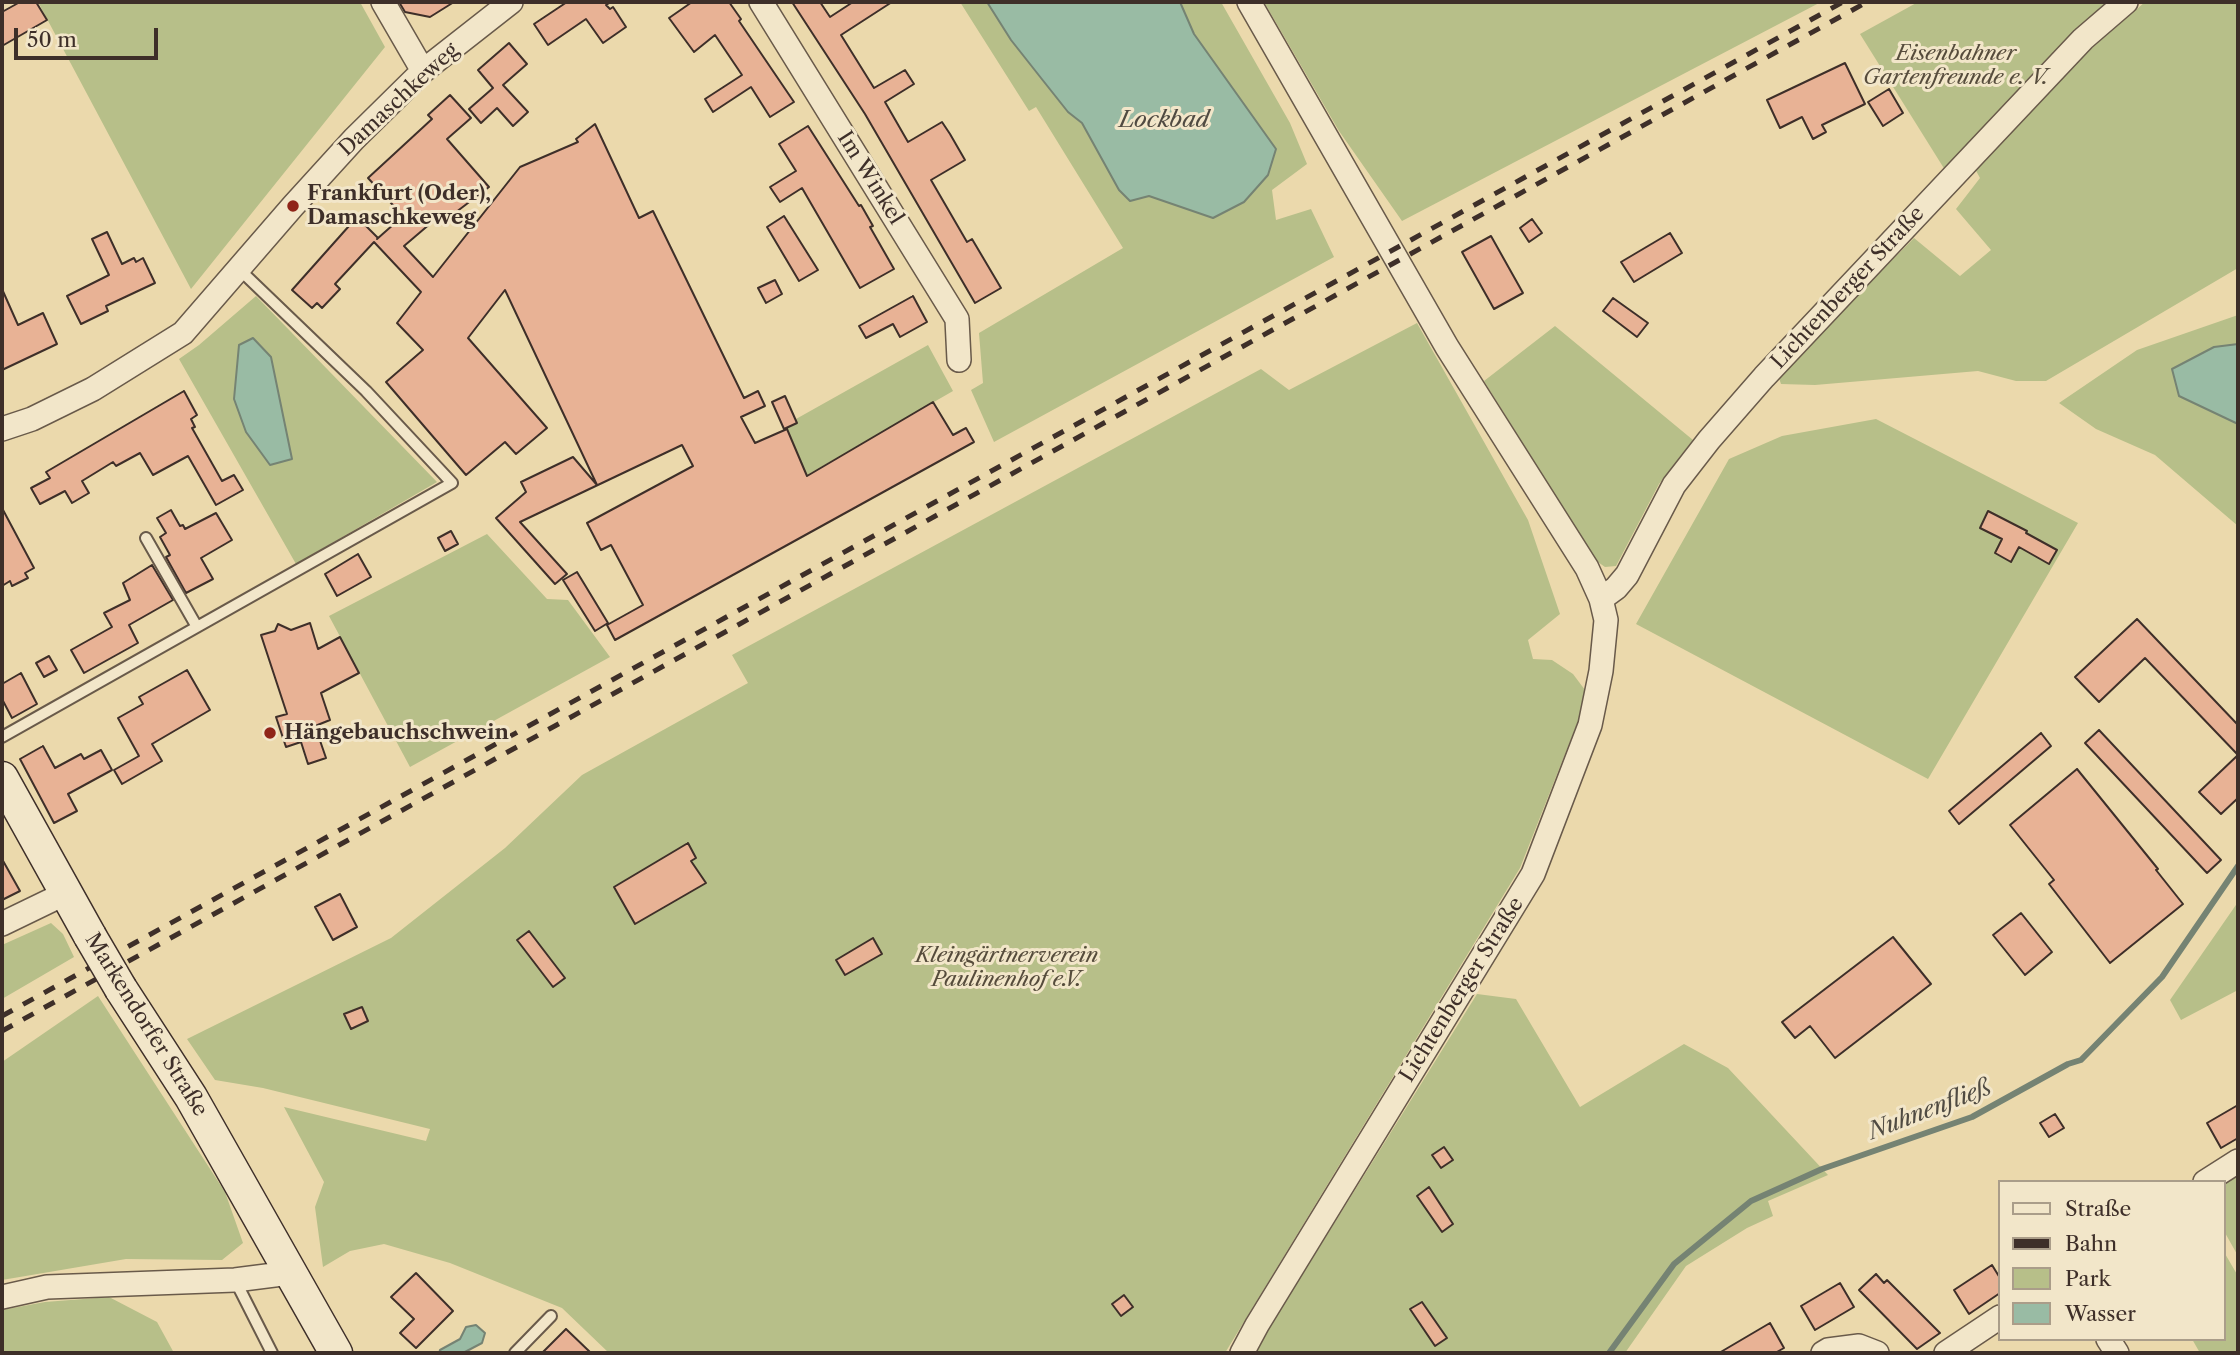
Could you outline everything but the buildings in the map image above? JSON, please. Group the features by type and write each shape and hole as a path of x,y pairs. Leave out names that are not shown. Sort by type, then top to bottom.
{"street":[{"path":"383,2 423,71"},
{"name":"Damaschkeweg","path":"2,429 32,419 93,389 183,333 293,206 423,71 511,2"},
{"name":"Lichtenberger Straße","path":"1242,1353 1533,874 1590,725 1606,620 1601,599 1587,568 1447,347 1249,2"},
{"name":"Lichtenberger Straße","path":"1601,599 1616,589 1627,575 1674,485 1709,440 2083,38 2126,2"},
{"name":"Im Winkel","path":"765,3 957,319 959,360"},
{"name":"Markendorfer Straße","path":"2,778 90,936 191,1097 336,1353"},
{"path":"2,924 66,893"},
{"path":"2208,1180 2238,1161"},
{"path":"2,1297 47,1287 235,1280 290,1273"},
{"path":"1947,1353 1998,1318"},
{"path":"1823,1353 1859,1346 1877,1353"}],"lane":[{"path":"2,737 452,483 366,391 240,270"},
{"path":"146,538 197,627"},
{"path":"235,1280 272,1353"},
{"path":"515,1353 551,1316"}],"green space":[{"path":"38,2 360,2 385,47 191,289"},
{"path":"960,2 1221,2 1290,123 1307,164 1272,190 1276,220 1311,209 1334,257 994,442 971,390 983,383 979,333 1123,248 1036,107 1029,111"},
{"path":"1264,2 1821,2 1402,221 1339,131"},
{"name":"Eisenbahner Gartenfreunde e. V.","path":"1918,2 2109,2 1945,170 1860,34"},
{"path":"2145,2 2238,2 2238,268 2046,381 2016,381 1978,371 1815,385 1781,384 1778,375 1914,238 1960,276 1991,250 1956,209 1980,178 1974,167 2077,61"},
{"path":"256,296 437,482 296,564 179,359","holes":["234,399 281,408 292,458"]},
{"path":"2238,315 2238,526 2155,455 2096,429 2059,403 2137,350"},
{"name":"Kleingärtnerverein Paulinenhof e.V.","path":"1417,323 1528,520 1560,614 1528,640 1533,659 1552,660 1573,674 1585,690 1580,716 1520,868 1225,1353 609,1353 562,1308 450,1263 384,1244 350,1251 323,1267 315,1207 324,1182 284,1107 426,1141 430,1129 263,1088 215,1080 187,1039 391,938 505,848 582,775 748,683 732,655 1261,369 1289,390"},
{"path":"1555,326 1693,440 1659,484 1616,566 1605,567 1595,560 1484,381"},
{"path":"928,345 953,391 807,475 787,428 797,423 796,419"},
{"path":"1876,419 2078,523 1928,779 1636,624 1729,459 1782,436"},
{"path":"487,534 547,599 568,600 610,657 410,767 329,616"},
{"path":"2238,902 2238,990 2181,1020 2170,1000"},
{"path":"51,923 63,934 74,957 2,999 2,945"},
{"path":"1477,994 1516,999 1580,1107 1684,1044 1728,1068 1828,1175 1768,1201 1773,1216 1747,1228 1686,1266 1625,1353 1258,1353 1256,1349"},
{"path":"98,996 225,1192 243,1243 222,1260 126,1259 2,1280 2,1062"},
{"path":"2238,1174 2238,1256 2226,1235 2226,1182"},
{"path":"2226,1255 2238,1276 2238,1353 2200,1353 2193,1341 2226,1341"},
{"path":"109,1297 157,1322 174,1353 2,1353 2,1310 45,1302"}],"water":[{"name":"Lockbad","path":"987,2 1180,2 1194,34 1276,149 1268,175 1244,202 1213,218 1149,196 1130,201 1119,190 1082,123 1068,112 1011,40"},
{"path":"253,338 271,357 292,459 270,465 246,432 234,399 239,345"},
{"path":"2238,344 2238,424 2179,396 2172,369 2214,347"},
{"path":"476,1325 485,1333 482,1343 463,1353 439,1353 460,1339 466,1327"}],"waterway":[{"name":"Nuhnenfließ","path":"1609,1353 1674,1264 1751,1201 1822,1169 1972,1117 2068,1064 2081,1060 2162,977 2238,866"}],"railway":[{"path":"2,1016 1843,2"},
{"path":"2,1031 1867,2"}],"place":[{"name":"Frankfurt (Oder), Damaschkeweg","path":"293,206"},
{"name":"Hängebauchschwein","path":"270,733"}]}
